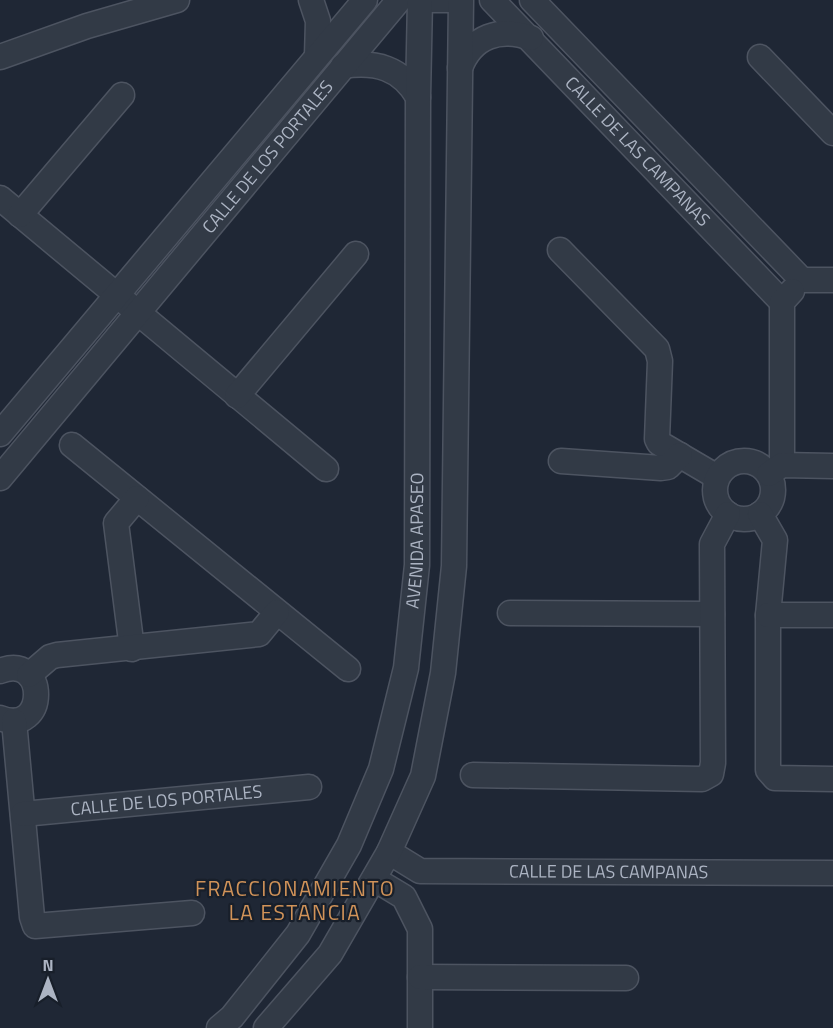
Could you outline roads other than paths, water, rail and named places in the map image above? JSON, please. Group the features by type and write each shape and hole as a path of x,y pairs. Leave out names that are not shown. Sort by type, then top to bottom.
{"street":[{"path":"0,57 87,26 177,0"},
{"path":"312,0 318,21 317,56"},
{"name":"CALLE DE LOS PORTALES","path":"0,434 365,0"},
{"name":"CALLE DE LOS PORTALES","path":"0,478 399,0"},
{"name":"AVENIDA APASEO","path":"219,1028 232,1017 298,934 349,845 381,769 406,668 417,565 420,0"},
{"path":"426,0 452,0"},
{"name":"AVENIDA APASEO","path":"266,1028 330,954 389,852 423,776 443,673 454,566 461,0"},
{"name":"CALLE DE LAS CAMPANAS","path":"492,0 531,38 782,302"},
{"name":"CALLE DE LAS CAMPANAS","path":"532,0 802,280"},
{"path":"552,0 553,11 562,30"},
{"path":"460,68 470,49 487,36 509,33 531,38"},
{"path":"760,57 833,133"},
{"path":"343,66 366,63 386,67 405,79 418,97"},
{"path":"286,92 306,111"},
{"path":"20,215 122,95"},
{"path":"0,198 326,469"},
{"path":"560,250 657,350 660,361 657,439 717,477"},
{"path":"237,396 356,254"},
{"path":"833,280 802,280 782,302 776,470 774,492 767,508 750,519 738,519 728,514 716,498 717,477 728,466 742,461 776,470 833,466"},
{"path":"72,445 348,669"},
{"path":"561,461 661,468 668,466 680,455"},
{"path":"132,649 116,523 137,498"},
{"path":"473,775 707,778 711,774 713,763 712,543 728,514"},
{"path":"760,514 775,540 768,615 768,771 775,778 833,778"},
{"path":"29,675 50,657 57,655 259,634 277,612"},
{"path":"510,613 712,614"},
{"path":"768,615 833,615"},
{"path":"0,671 13,668 29,675 36,686 35,705 23,718 7,719 23,814 32,917 35,926 192,913"},
{"name":"CALLE DE LOS PORTALES","path":"23,814 309,787"},
{"path":"389,852 420,871 404,897"},
{"name":"CALLE DE LAS CAMPANAS","path":"420,871 833,873"},
{"path":"374,879 404,897 420,929 420,1028"},
{"path":"420,977 626,978"}],"district":[{"name":"FRACCIONAMIENTO LA ESTANCIA","path":"295,901"}]}
